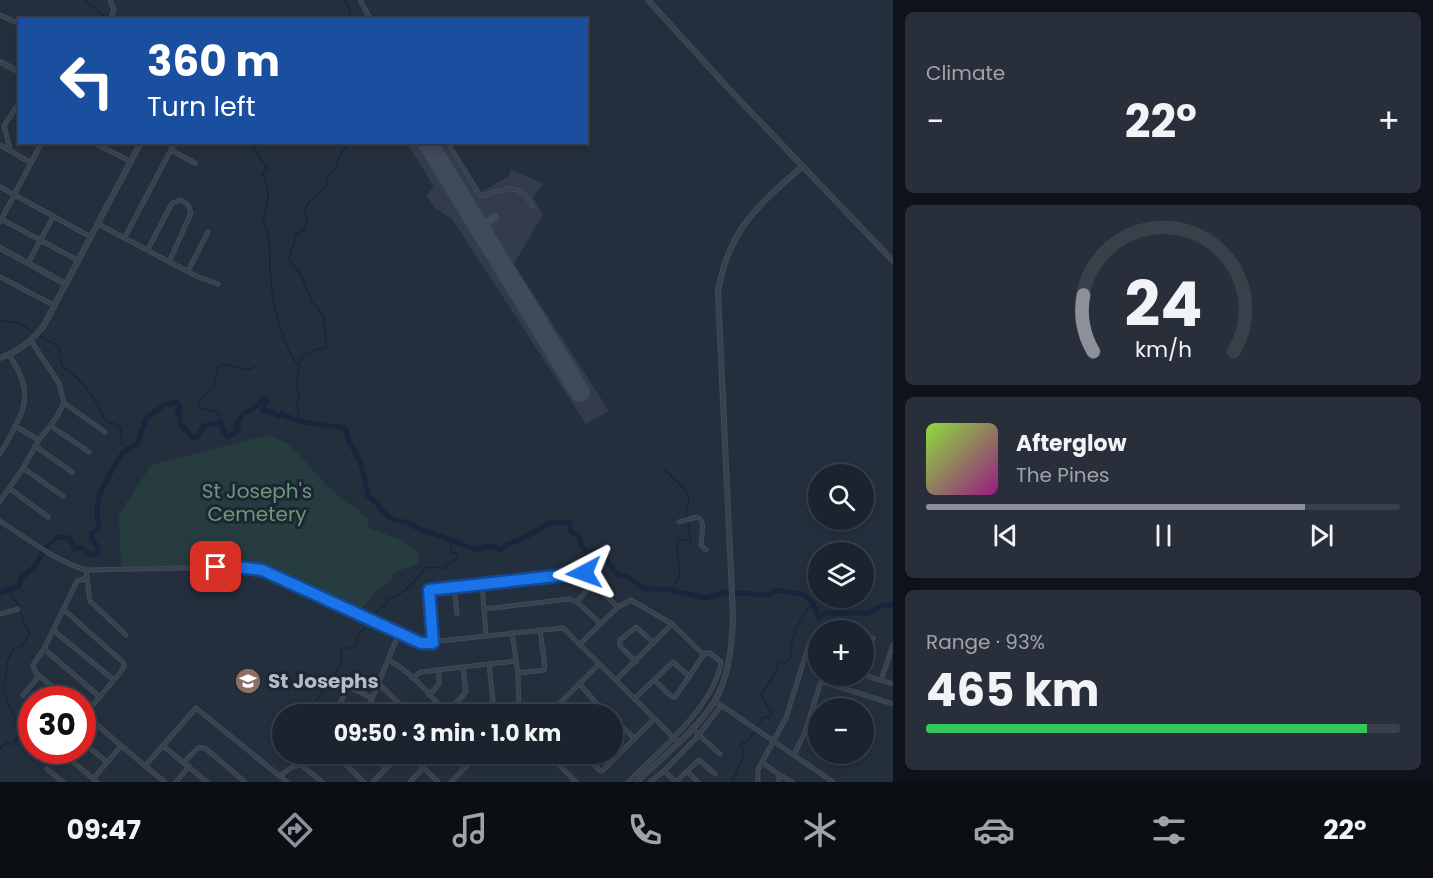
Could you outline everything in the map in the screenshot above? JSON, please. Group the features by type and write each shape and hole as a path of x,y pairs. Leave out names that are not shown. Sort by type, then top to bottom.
{"street":[{"path":"110,0 113,4 111,18"},
{"path":"360,0 370,18"},
{"path":"648,0 893,261"},
{"path":"0,15 18,23"},
{"path":"0,62 18,71"},
{"path":"10,149 4,126 18,104"},
{"path":"41,144 0,220 79,261"},
{"path":"97,144 130,162"},
{"path":"0,358 31,341 39,331 55,306 140,144"},
{"path":"125,237 174,144"},
{"path":"448,144 478,194 483,196 502,188 510,188 521,192 529,199 532,206"},
{"path":"0,145 31,163"},
{"path":"171,150 195,163"},
{"path":"637,782 692,728 715,701 721,686 733,635 718,306 719,286 725,261 734,239 756,209 803,166"},
{"path":"0,188 92,237"},
{"path":"148,249 172,203 181,200 188,205 191,213 170,260"},
{"path":"28,263 53,216"},
{"path":"98,224 218,284"},
{"path":"188,271 208,232"},
{"path":"0,248 66,284"},
{"path":"0,277 55,306"},
{"path":"31,341 59,383 64,403 105,432"},
{"path":"0,454 24,406 24,387 9,354"},
{"path":"0,501 64,403"},
{"path":"51,425 89,452"},
{"path":"15,426 39,440"},
{"path":"35,446 72,472"},
{"path":"23,468 63,496"},
{"path":"9,488 48,517"},
{"path":"679,522 699,518 702,522 701,545 706,550"},
{"path":"0,521 75,567 86,570 253,568 262,570 421,643 563,628 678,742"},
{"path":"86,570 90,601 126,635"},
{"path":"433,643 428,591 454,586 582,573 618,607"},
{"path":"51,686 33,669 33,665 44,649 77,581 87,578"},
{"path":"578,602 593,582"},
{"path":"482,583 486,636"},
{"path":"454,586 457,614"},
{"path":"484,609 571,599 578,602 601,624"},
{"path":"580,644 618,607 631,600 672,624 704,654"},
{"path":"0,614 18,609"},
{"path":"63,609 124,663 114,680 96,701"},
{"path":"616,680 672,624"},
{"path":"636,662 620,646 620,640 636,627 654,643"},
{"path":"53,630 114,680"},
{"path":"518,673 544,670 540,630"},
{"path":"370,704 399,633"},
{"path":"512,633 518,673 519,704"},
{"path":"881,680 893,645"},
{"path":"758,782 758,770 786,718 808,647"},
{"path":"44,649 100,697"},
{"path":"628,782 692,718 710,691 720,668 720,662 710,653 704,654 674,697 654,680"},
{"path":"388,660 398,665 438,704"},
{"path":"412,678 421,672 516,661"},
{"path":"634,699 673,662 688,676"},
{"path":"489,664 493,701 490,704"},
{"path":"559,704 599,664"},
{"path":"456,704 466,692 463,667"},
{"path":"429,695 439,684 439,670"},
{"path":"30,686 39,675"},
{"path":"874,678 893,684"},
{"path":"378,683 400,704"},
{"path":"579,683 597,704"},
{"path":"794,755 805,732 819,686"},
{"path":"837,686 893,704"},
{"path":"340,704 347,689 351,688 372,698"},
{"path":"715,701 832,782"},
{"path":"643,776 650,782 664,771 699,734 721,706"},
{"path":"145,765 196,708 287,782"},
{"path":"623,750 654,719"},
{"path":"96,723 165,782"},
{"path":"623,728 634,739"},
{"path":"692,728 720,754"},
{"path":"76,764 95,780 121,745"},
{"path":"163,746 207,782"},
{"path":"184,762 201,746 245,782"},
{"path":"96,753 107,762"},
{"path":"664,771 676,782 699,760 715,774"},
{"path":"762,762 792,782"},
{"path":"345,764 364,782"},
{"path":"381,764 386,769"},
{"path":"373,782 391,764"},
{"path":"419,764 438,782"},
{"path":"461,764 465,768"},
{"path":"451,782 469,764"},
{"path":"558,764 576,782"},
{"path":"594,764 602,771 609,764"},
{"path":"280,776 292,767 301,765 322,782"},
{"path":"176,782 189,766"},
{"path":"410,782 423,768"},
{"path":"47,769 63,782"},
{"path":"687,771 698,782"},
{"path":"778,774 779,782"}],"shaded area":[{"path":"408,144 445,144 477,195 509,176 511,169 543,184 533,198 543,214 514,264 609,411 586,424 452,219 435,208 426,195 434,187"}],"green space":[{"name":"St Joseph's Cemetery","path":"268,435 288,444 297,452 325,484 368,519 369,528 401,540 418,551 418,564 395,572 391,580 375,592 358,613 257,567 247,565 121,567 119,514 151,465"}],"waterway":[{"path":"84,0 107,18"},
{"path":"345,0 351,18"},
{"path":"251,144 268,170 262,173 267,184 268,196 263,219 269,243 272,291 277,314 288,348 299,368 296,387 300,393 297,403 299,421"},
{"path":"298,366 305,355 326,348 326,339 324,316 312,302 300,273 289,260 296,234 305,229 307,220 305,209 326,186 327,176 335,170 348,144"},
{"path":"0,321 16,322 59,347 62,366 83,384 107,422 121,428 122,444 129,449"},
{"path":"221,422 219,413 198,407 199,400 215,383 217,368 223,364 247,370 258,366"},
{"path":"0,593 19,586 21,578 34,567 47,546 57,537 70,538 75,549 81,547 91,555 97,554 98,548 92,539 92,533 99,529 97,511 99,495 117,461 123,453 137,444 146,418 164,405 177,402 180,406 177,413 180,415 180,424 193,438 196,438 204,426 221,422 222,429 228,437 239,430 236,427 243,414 253,409 265,398 267,400 262,411 273,412 277,416 281,414 299,421 344,428 360,462 368,496 389,517 475,549 494,546 500,550 507,544 520,540 550,523 570,522 570,531 580,538 581,546 588,553 594,551 603,556 618,575 627,576 643,588 670,590 706,598 725,592 767,595 776,590 803,594 813,603 819,618 826,613 869,613 880,606 893,606"},
{"path":"664,469 687,491 689,500 686,510 691,541 679,540 677,546 679,576 670,590"},
{"path":"372,618 381,607 387,604 388,598 404,591 425,568 444,569 458,558 458,554 451,552 453,541"},
{"path":"0,749 6,742 13,745 18,729 5,696 6,664 14,648 20,648 30,634 24,626 19,605 11,596 11,589"},
{"path":"732,782 744,756 740,745 750,739 763,717 769,717 772,714 761,695 778,669 779,661 786,664 791,657 796,628 809,608"},
{"path":"314,704 340,666 342,660 340,649 355,647 359,633 366,628"},
{"path":"287,779 289,764"}],"taxiway":[{"path":"480,228 495,217"}],"runway":[{"path":"428,144 580,392"}],"place":[{"name":"St Josephs","path":"248,681"}],"route":[{"path":"216,567 262,570 421,643 433,643 429,590 584,573"}]}
